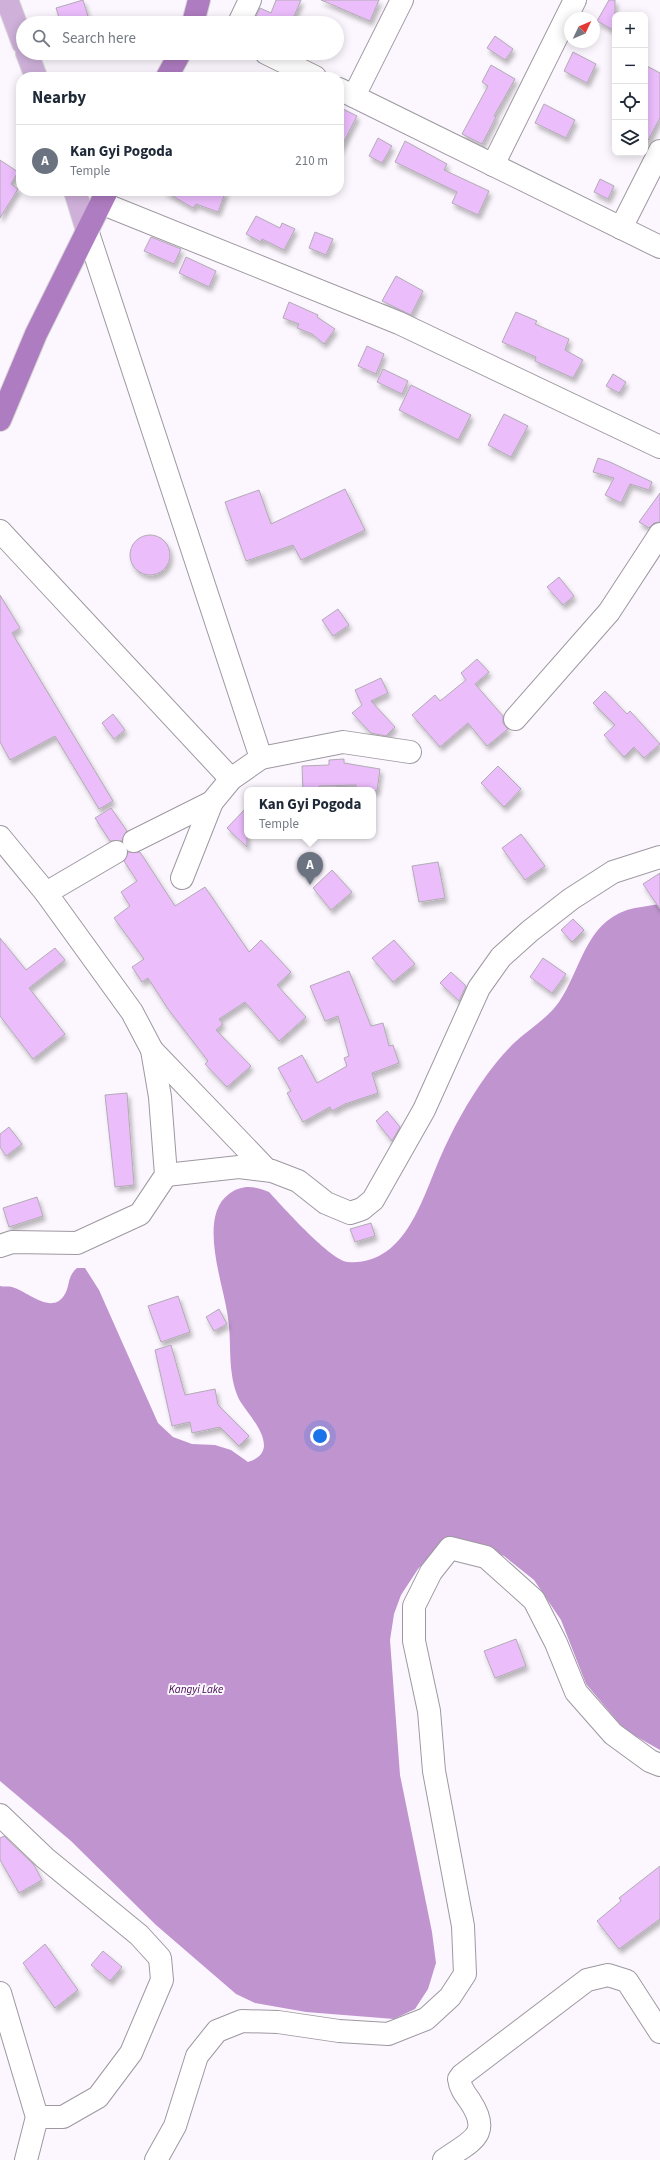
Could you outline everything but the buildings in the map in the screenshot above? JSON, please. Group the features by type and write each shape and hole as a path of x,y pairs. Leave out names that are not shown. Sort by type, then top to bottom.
{"highway":[{"path":"170,72 176,60"},
{"path":"0,420 36,334 104,197"}],"main road":[{"path":"7,0 16,24"},
{"path":"30,60 34,72"},
{"path":"77,196 87,230"}],"street":[{"path":"242,16 250,0"},
{"path":"402,0 347,92 660,247"},
{"path":"493,165 575,0"},
{"path":"280,60 305,72"},
{"path":"621,228 660,151"},
{"path":"104,197 399,323 660,447"},
{"path":"87,230 261,758"},
{"path":"0,531 231,780"},
{"path":"515,719 609,612 660,534"},
{"path":"182,878 212,802 231,780 261,758 343,742 410,752"},
{"path":"134,841 212,802"},
{"path":"0,837 46,893 132,1012 152,1050 267,1170"},
{"path":"46,893 116,852"},
{"path":"166,1175 239,1167 267,1170 298,1181 326,1204 350,1213 362,1209 373,1200 424,1110 479,988 501,957 530,931 571,899 612,872 660,857"},
{"path":"0,1246 12,1242 77,1243 140,1214 166,1175 160,1097 152,1050"},
{"path":"156,2160 175,2126 197,2056 216,2031 242,2021 278,2022 339,2031 388,2034 426,2019 450,1997 465,1974 463,1926 434,1771 429,1711 414,1641 414,1606 431,1572 450,1548 486,1557 534,1600 556,1644 576,1692 613,1734 650,1761 660,1765"},
{"path":"0,1815 45,1858 139,1934 160,1958 162,1980 132,2053 98,2097 63,2117 37,2117"},
{"path":"444,2160 477,2136 481,2127 479,2115 460,2085 459,2079 462,2075 587,1980 608,1975 627,1981 660,2032"},
{"path":"0,1993 37,2117 26,2160"}],"water":[{"name":"Kangyi Lake","path":"660,904 660,1750 625,1730 586,1684 561,1620 534,1580 504,1556 479,1545 436,1551 418,1569 401,1595 394,1614 390,1640 400,1775 432,1932 436,1963 428,1989 415,2009 394,2019 306,2012 255,2003 236,1994 156,1925 71,1841 0,1781 0,1286 18,1289 38,1300 45,1302 58,1302 67,1290 71,1275 74,1271 77,1268 85,1268 99,1290 158,1423 173,1437 192,1444 215,1445 231,1450 248,1462 256,1458 261,1455 264,1446 263,1440 259,1428 239,1398 232,1375 228,1318 215,1252 215,1218 220,1205 229,1194 234,1191 244,1187 259,1188 269,1192 307,1232 330,1253 340,1259 348,1262 368,1260 384,1253 397,1242 409,1227 450,1137 479,1086 510,1047 543,1019 559,1002 593,937 602,926 613,917 627,910"}],"place":[{"name":"Kan Gyi Pogoda","path":"310,885"}]}
